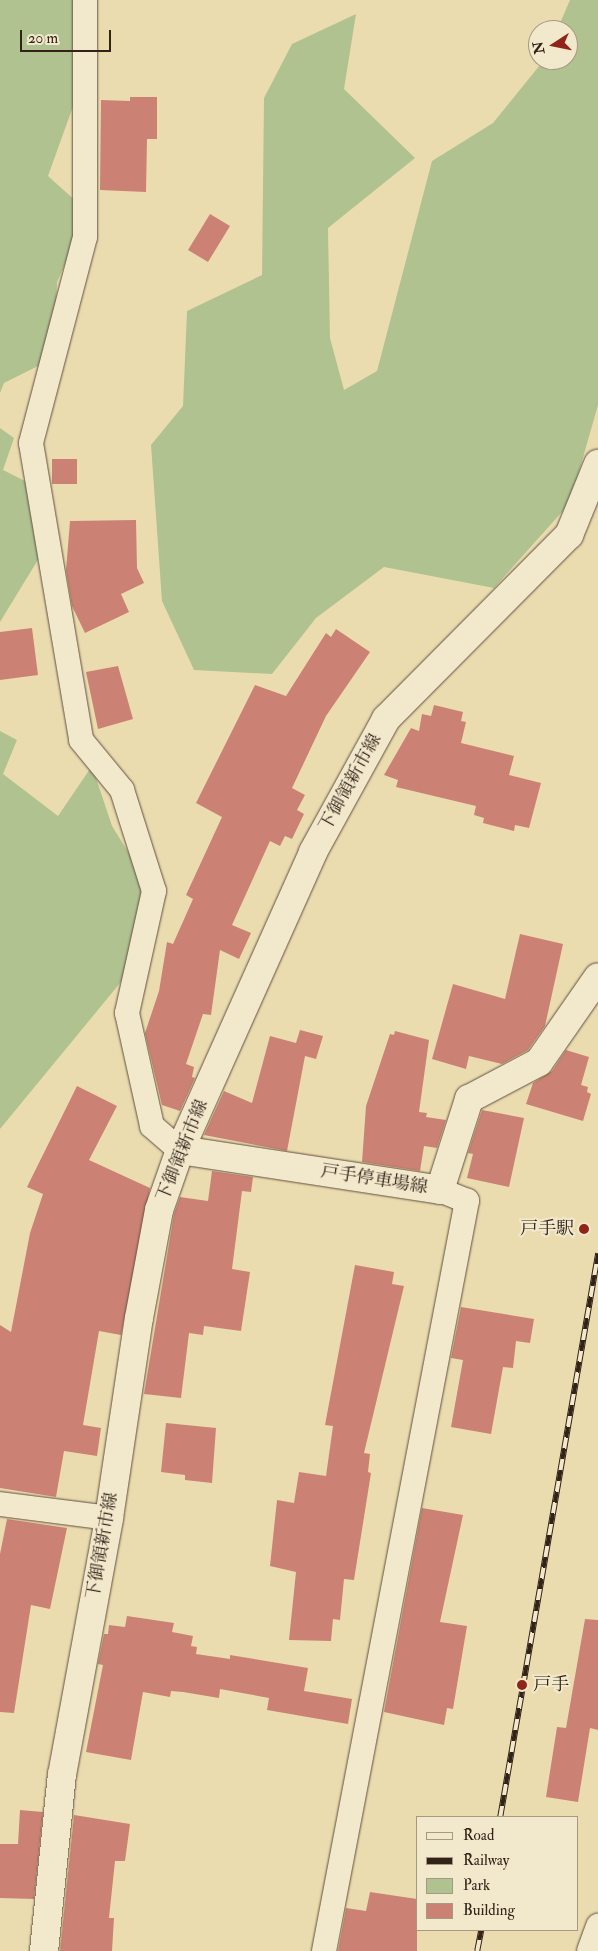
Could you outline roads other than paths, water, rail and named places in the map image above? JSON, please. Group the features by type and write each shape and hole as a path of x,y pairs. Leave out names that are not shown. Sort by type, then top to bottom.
{"main road":[{"name":"下御領新市線","path":"44,1951 62,1775 108,1518 159,1210 180,1150 313,852 386,718 569,535 598,464"},
{"name":"戸手停車場線","path":"180,1150 440,1190 469,1099 539,1062 598,976"}],"street":[{"path":"85,0 85,237 32,443 81,740 122,790 154,891 127,1012 152,1126 180,1150"},
{"path":"324,1951 467,1201 440,1190"},
{"path":"0,1504 108,1518"},
{"path":"589,1951 598,1926"}],"railway":[{"path":"500,1816 598,1253"},
{"path":"477,1951 481,1931"}],"place":[{"name":"戸手駅","path":"584,1229"},
{"name":"戸手","path":"522,1685"}]}
